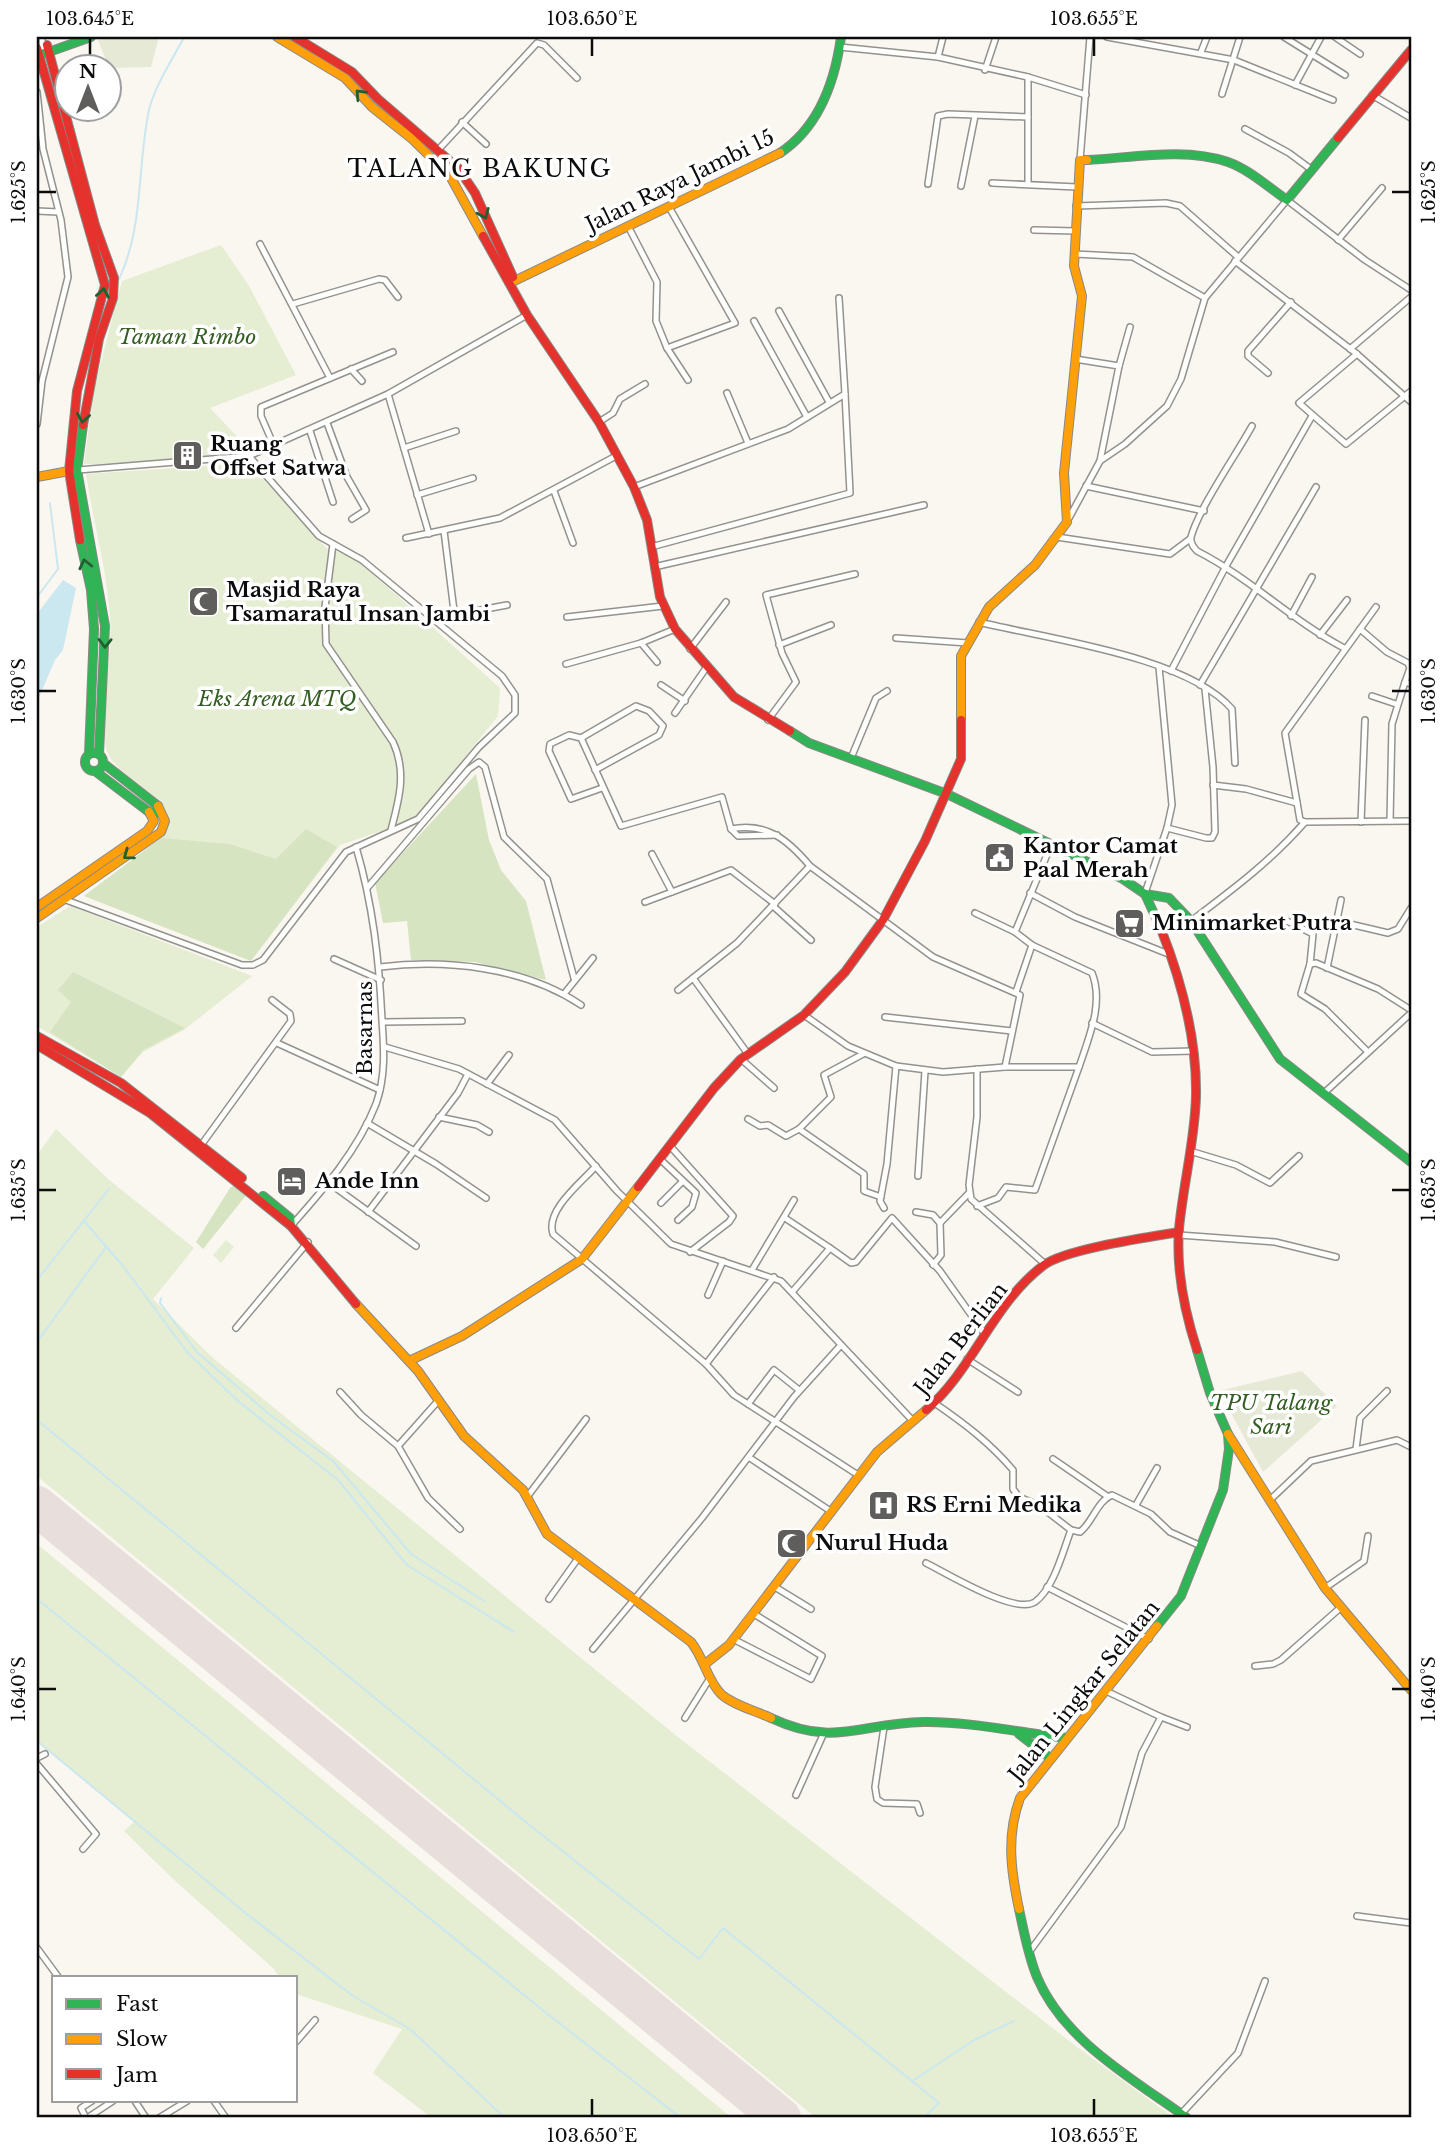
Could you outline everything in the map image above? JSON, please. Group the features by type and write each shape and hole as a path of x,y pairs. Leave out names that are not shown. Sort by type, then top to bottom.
{"main road":[{"path":"41,50 71,37"},
{"path":"41,50 91,37"},
{"path":"276,37 330,66 372,107 431,156 459,190 513,284"},
{"path":"295,37 352,72 378,99 439,149 475,193 527,315 600,422 634,487 647,520 663,606 675,629 706,668 734,696 768,720 809,743 947,794 1123,879 1144,894 1169,898 1191,921 1280,1059 1411,1162"},
{"name":"Jalan Raya Jambi 15","path":"513,284 754,167 798,141 820,111 827,96 841,37"},
{"path":"41,50 104,277 104,295 78,391 73,470 105,626 95,771"},
{"path":"41,50 114,278 113,298 99,339 73,470"},
{"path":"409,1361 462,1336 582,1259 714,1088 745,1057 804,1015 845,972 883,920 947,794 962,746 961,656 989,607 1035,565 1067,522 1064,473 1082,296 1074,271 1080,160 1223,160 1240,167 1287,200 1411,50"},
{"path":"78,391 87,394"},
{"path":"37,477 73,470"},
{"path":"37,907 147,831 154,821 149,813 95,771 89,770 85,764 97,757"},
{"path":"37,918 161,832 165,821 158,806 97,757"},
{"path":"149,813 158,813 158,806"},
{"path":"1144,894 1171,955 1194,1051 1196,1097 1179,1233 1186,1315 1210,1393 1228,1434 1325,1588 1411,1690"},
{"path":"37,1036 121,1083 308,1242 376,1328 409,1361 464,1436 506,1473 527,1497 547,1534 691,1642 722,1695 798,1731 823,1735 884,1727 949,1723 1067,1738"},
{"path":"37,1045 153,1110 202,1144 290,1218 291,1226"},
{"path":"1045,1264 1106,1245 1179,1233"},
{"name":"Jalan Berlian","path":"705,1664 733,1639 754,1614 889,1438 936,1404 984,1333 1045,1264"},
{"name":"Jalan Lingkar Selatan","path":"1184,2116 1086,2041 1063,2020 1039,1983 1012,1872 1009,1829 1020,1798 1181,1596 1223,1490 1228,1434"},
{"path":"1013,1731 1039,1746 1051,1758"}],"street":[{"path":"41,50 42,37"},
{"path":"937,57 943,37"},
{"path":"985,70 996,37"},
{"path":"1080,160 1090,37"},
{"path":"1107,37 1126,38 1234,60 1333,100"},
{"path":"1162,46 1165,37"},
{"path":"1201,52 1206,37"},
{"path":"1222,94 1240,37"},
{"path":"1284,37 1345,75"},
{"path":"1295,85 1321,37"},
{"path":"1335,37 1360,54"},
{"path":"439,149 537,43 542,44 578,78"},
{"path":"840,47 937,57 985,70 1028,77 1086,95"},
{"path":"1028,77 1028,184"},
{"path":"37,92 43,149 58,212 68,277 44,372 37,424"},
{"path":"1372,95 1411,118"},
{"path":"928,184 938,116 1028,117"},
{"path":"961,186 975,116"},
{"path":"463,122 486,144"},
{"path":"1245,129 1289,153 1312,170"},
{"path":"992,183 1077,187"},
{"path":"1338,240 1382,188"},
{"path":"1100,461 1125,444 1167,406 1181,379 1205,298 1287,200 1338,240 1411,290"},
{"path":"1076,206 1166,203 1181,206 1236,259 1357,354 1411,402"},
{"path":"667,348 736,323 669,207"},
{"path":"37,211 58,212"},
{"path":"628,226 657,282 656,321 667,348 688,380"},
{"path":"1034,230 1076,231"},
{"path":"260,244 330,378"},
{"path":"1075,254 1133,257 1205,298"},
{"path":"293,304 379,279 386,280 398,297"},
{"path":"1350,349 1411,297"},
{"path":"651,547 850,493 839,298"},
{"path":"1268,373 1248,356 1248,351 1291,302"},
{"path":"779,312 829,402"},
{"path":"73,470 248,456 388,394 527,315"},
{"path":"754,320 807,417"},
{"path":"1067,522 1100,461 1119,366 1130,327"},
{"path":"274,446 261,416 261,407 393,352"},
{"path":"1357,354 1300,399 1301,407 1348,445 1411,391"},
{"path":"1075,359 1119,366"},
{"path":"351,369 362,381"},
{"path":"37,372 44,372"},
{"path":"600,422 613,413 624,396 645,384"},
{"path":"727,393 748,443"},
{"path":"388,394 429,534"},
{"path":"634,487 788,429 845,394"},
{"path":"1171,671 1226,566 1312,416"},
{"path":"327,423 347,477 366,510 352,519"},
{"path":"1057,537 1170,554 1190,539 1252,426"},
{"path":"310,430 333,502"},
{"path":"404,448 456,431"},
{"path":"406,538 500,518 617,455"},
{"path":"66,900 248,967 264,960 346,852 391,830 413,823 479,747 513,716 516,698 502,676 362,559 319,536 248,456"},
{"path":"417,495 473,478"},
{"path":"1086,486 1204,511"},
{"path":"1167,828 1212,838 1215,832 1203,687 1316,487"},
{"path":"554,491 573,543"},
{"path":"654,567 924,505"},
{"path":"444,531 454,611 464,613 507,605"},
{"path":"1190,539 1197,551 1226,566 1291,616 1344,648"},
{"path":"333,544 325,607 326,644 400,756 402,771 391,830"},
{"path":"768,720 796,682 779,645 766,595 855,575"},
{"path":"1291,616 1312,577"},
{"path":"1320,635 1347,600"},
{"path":"690,649 726,602"},
{"path":"567,617 663,606"},
{"path":"1376,607 1344,648 1286,733 1297,803 1300,820 1305,822 1411,821"},
{"path":"979,622 1159,667 1203,687 1232,709 1235,763"},
{"path":"779,645 831,625"},
{"path":"566,664 641,643 675,629"},
{"path":"1360,629 1388,652 1408,663 1410,668 1408,683 1396,704 1392,724 1390,821"},
{"path":"896,638 968,643"},
{"path":"641,643 657,662"},
{"path":"1144,894 1167,828 1172,805 1159,667"},
{"path":"675,713 706,668"},
{"path":"661,685 685,701"},
{"path":"851,758 876,698 887,691"},
{"path":"1372,696 1396,704"},
{"path":"594,770 651,740 661,733 663,726 649,711 636,706 581,738 569,735 553,741 549,751 571,799 602,788"},
{"path":"1361,822 1365,720"},
{"path":"581,738 621,826 719,796 724,800 732,829 738,836 778,835"},
{"path":"368,887 469,769 479,762 485,767 504,837 547,879 574,978"},
{"path":"1213,785 1246,789 1297,803"},
{"path":"1191,921 1252,874 1305,822"},
{"path":"732,829 762,828 778,835 810,866 933,957 1016,992 1021,999 1005,1067"},
{"path":"1014,932 1052,844"},
{"name":"Basarnas","path":"291,1226 329,1183 367,1124 380,1090 385,1047 380,967 368,887 356,846"},
{"path":"652,854 672,892"},
{"path":"678,990 737,943 810,866"},
{"path":"645,902 731,870 811,940"},
{"path":"1030,892 1074,917 1171,955"},
{"path":"1327,968 1341,900"},
{"path":"1337,921 1388,933 1398,929 1411,908"},
{"path":"975,913 1014,932 1032,945 1092,973 1099,999 1079,1068 1035,1190 1006,1187 997,1198 977,1206"},
{"path":"1283,919 1313,934 1310,964 1301,994 1325,1009 1368,1052"},
{"path":"1016,992 1032,945"},
{"path":"564,994 574,978 593,958"},
{"path":"334,959 381,980"},
{"path":"380,967 441,962 471,966 564,994 581,1005"},
{"path":"1310,964 1327,968 1378,989 1411,1011 1323,1094"},
{"path":"693,978 745,1057 774,1088"},
{"path":"202,1144 277,1043 291,1017 272,1000"},
{"path":"804,1015 863,1054 895,1066 925,1070 1079,1068"},
{"path":"885,1017 1012,1031"},
{"path":"383,1022 462,1021"},
{"path":"1092,1023 1152,1052 1194,1051"},
{"path":"277,1043 380,1090"},
{"path":"385,1047 468,1074 555,1120 665,1240 690,1252 774,1277 793,1291 913,1421"},
{"path":"748,1119 760,1126 768,1125 786,1136 799,1129 831,1097 824,1075 863,1054"},
{"path":"487,1084 509,1055"},
{"path":"884,1208 881,1198 887,1164 895,1066"},
{"path":"976,1069 976,1117 969,1193 977,1206 1045,1264"},
{"path":"918,1175 925,1070"},
{"path":"368,1212 458,1093 468,1074"},
{"path":"439,1117 477,1125 489,1132"},
{"path":"367,1124 486,1198"},
{"path":"799,1129 864,1174 864,1191 881,1198"},
{"path":"671,1147 733,1216 729,1223 690,1252"},
{"path":"1190,1151 1236,1166 1270,1183 1299,1156"},
{"path":"661,1160 695,1191 697,1198 678,1220"},
{"path":"596,1166 562,1204 552,1226 554,1234 706,1364 734,1395 858,1475"},
{"path":"661,1203 683,1181"},
{"path":"329,1183 416,1246"},
{"path":"940,1223 969,1193"},
{"path":"752,1270 794,1200"},
{"path":"916,1212 933,1215 940,1223 941,1255 933,1265"},
{"path":"785,1218 854,1263 892,1218 940,1271 984,1333"},
{"path":"1179,1233 1275,1242 1336,1257"},
{"path":"236,1328 308,1242"},
{"path":"793,1291 830,1248"},
{"path":"708,1295 723,1261"},
{"path":"706,1364 774,1277"},
{"path":"593,1649 750,1458 799,1390 841,1345"},
{"path":"967,1359 1018,1392"},
{"path":"748,1404 774,1370 799,1390"},
{"path":"1356,1449 1360,1418 1387,1391"},
{"path":"340,1392 360,1415 398,1446 421,1488 460,1529"},
{"path":"398,1446 438,1401"},
{"path":"936,1404 973,1429 997,1451 1013,1470 1013,1489 1019,1497 1040,1506 1071,1530 1080,1532 1085,1528 1107,1496"},
{"path":"527,1497 586,1419"},
{"path":"1271,1499 1311,1461 1397,1440 1411,1447"},
{"path":"750,1458 832,1512"},
{"path":"1053,1459 1107,1496 1118,1496 1136,1505 1152,1514 1170,1532 1203,1546"},
{"path":"1136,1505 1157,1468"},
{"path":"926,1563 1012,1605 1021,1606 1036,1601 1047,1587 1071,1530"},
{"path":"1325,1588 1364,1561 1368,1536"},
{"path":"549,1599 579,1557"},
{"path":"775,1587 811,1609"},
{"path":"1047,1587 1149,1639"},
{"path":"1255,1666 1281,1660 1340,1608"},
{"path":"733,1639 811,1679 822,1656 754,1614"},
{"path":"685,1718 710,1678"},
{"path":"1106,1691 1187,1727"},
{"path":"1030,1951 1121,1827 1142,1753 1161,1717"},
{"path":"884,1727 875,1787 877,1799 883,1803 918,1804 920,1812"},
{"path":"796,1795 823,1735"},
{"path":"37,1758 45,1754"},
{"path":"37,1764 96,1834 83,1849"},
{"path":"1357,1916 1411,1923"},
{"path":"37,1948 58,1976"},
{"path":"1184,2116 1238,2053 1265,1981"},
{"path":"298,2040 315,2020"},
{"path":"90,2102 81,2108 87,2118 111,2102"},
{"path":"136,2102 146,2118"},
{"path":"159,2118 185,2102"},
{"path":"215,2102 226,2118"}],"green space":[{"path":"108,37 159,37 151,67 122,68 122,52 103,52 98,40"},
{"name":"Taman Rimbo","path":"221,245 249,286 296,375 210,408 251,451 190,462 84,464 94,389 122,281"},
{"name":"Eks Arena MTQ","path":"249,463 327,549 353,556 500,688 498,716 414,820 340,845 251,961 84,896 161,838 167,824 165,812 157,801 121,770 111,759 106,747 104,715 110,617 86,474"},
{"path":"476,774 489,840 501,870 526,901 546,980 475,962 411,960 407,921 383,923 375,883"},
{"path":"306,829 337,847 251,961 84,896 161,838 229,844 276,859"},
{"path":"70,906 252,976 184,1030 143,1052 121,1077 37,1026 37,927"},
{"path":"73,972 185,1028 143,1050 121,1077 50,1032 71,1002 58,990"},
{"path":"56,1129 108,1179 194,1248 153,1299 213,1358 678,1737 1077,2047 1174,2118 816,2118 37,1476 37,1155"},
{"path":"236,1184 248,1193 203,1249 196,1242 230,1188"},
{"path":"226,1240 234,1247 221,1263 213,1255"},
{"name":"TPU Talang Sari","path":"1302,1371 1337,1406 1263,1472 1219,1391"},
{"path":"37,1544 732,2118 432,2118 373,2073 402,2029 298,1995 298,1976 279,1976 124,1831 134,1822 37,1741"}],"water":[{"path":"63,580 76,588 63,650 55,660 37,702 37,614"}],"waterway":[{"path":"119,279 133,239 149,110 160,82 184,37"},
{"path":"37,597 58,569 50,503"},
{"path":"37,1280 109,1189"},
{"path":"85,1222 123,1266 187,1352 238,1401 338,1480 407,1565 514,1632"},
{"path":"37,1342 106,1247"},
{"path":"161,1298 160,1303 197,1352 270,1415 333,1461 411,1554 484,1601"},
{"path":"37,1420 527,1823 699,1959 723,1928 939,2103 923,2118"},
{"path":"37,1599 540,2008 681,2118"},
{"path":"37,1741 248,1915 353,1996 410,2029 505,2118"},
{"path":"912,2081 976,2039 1014,2021"}],"runway":[{"path":"37,1506 781,2118"}],"traffic: fast":[{"path":"43,54 91,37"},
{"path":"780,153 805,130 823,102 841,37"},
{"path":"1087,160 1176,154 1211,158 1244,169 1287,200 1338,138"},
{"path":"83,425 77,470 105,626 99,754"},
{"path":"80,540 91,590 94,629 89,754"},
{"path":"790,731 809,743 947,794 1123,879 1145,894 1161,929"},
{"path":"94,753 100,756 103,762 100,768 94,771 88,768 85,762 88,756 94,753"},
{"path":"95,771 149,812 158,813 158,806 103,763"},
{"path":"1145,894 1169,898 1191,921 1280,1059 1411,1162"},
{"path":"263,1196 290,1218 291,1226"},
{"path":"1157,1626 1181,1596 1223,1490 1229,1449 1228,1434 1210,1393 1197,1350"},
{"path":"771,1718 793,1727 831,1733 901,1723 940,1722 1067,1738"},
{"path":"1019,1734 1050,1758"},
{"path":"1019,1909 1037,1977 1064,2021 1102,2057 1187,2118"}],"traffic: slow":[{"path":"277,37 345,78 372,107 411,138 450,176 483,236"},
{"path":"510,283 780,153"},
{"path":"961,720 961,656 989,607 1035,565 1067,522 1064,473 1082,296 1074,266 1080,160 1087,160"},
{"path":"37,477 69,471"},
{"path":"37,918 161,832 165,821 158,806"},
{"path":"37,907 147,831 154,821 149,812"},
{"path":"409,1361 462,1336 582,1259 638,1187"},
{"path":"356,1304 418,1371 464,1436 523,1490 547,1534 691,1642 721,1694 738,1705 771,1718"},
{"path":"705,1664 729,1645 877,1452 926,1410"},
{"path":"1228,1434 1325,1588 1411,1690"},
{"path":"1019,1909 1011,1840 1020,1798 1157,1626"}],"traffic: jam":[{"path":"295,37 352,72 378,99 458,168 475,193 513,277"},
{"path":"47,45 95,225 114,278 113,298 99,339 83,425"},
{"path":"37,48 105,285 77,391 69,471 80,540"},
{"path":"1338,138 1411,50"},
{"path":"483,236 527,315 599,422 634,487 647,520 660,597 675,629 734,697 790,731"},
{"path":"638,1187 714,1088 741,1059 804,1015 845,972 883,920 925,841 961,759 961,720"},
{"path":"1161,929 1186,1011 1196,1075 1193,1129 1178,1244 1182,1291 1197,1350"},
{"path":"37,1036 121,1083 242,1178"},
{"path":"37,1045 150,1113 291,1226 356,1304"},
{"path":"926,1410 957,1376 1011,1298 1026,1280 1044,1265 1088,1249 1179,1232"}],"place":[{"name":"Ruang Offset Satwa","path":"187,456"},
{"name":"Masjid Raya Tsamaratul Insan Jambi","path":"203,602"},
{"name":"Kantor Camat Paal Merah","path":"1000,858"},
{"name":"Minimarket Putra","path":"1129,923"},
{"name":"Ande Inn","path":"292,1181"},
{"name":"RS Erni Medika","path":"883,1505"},
{"name":"Nurul Huda","path":"792,1543"}],"district":[{"name":"TALANG BAKUNG","path":"480,169"}]}
